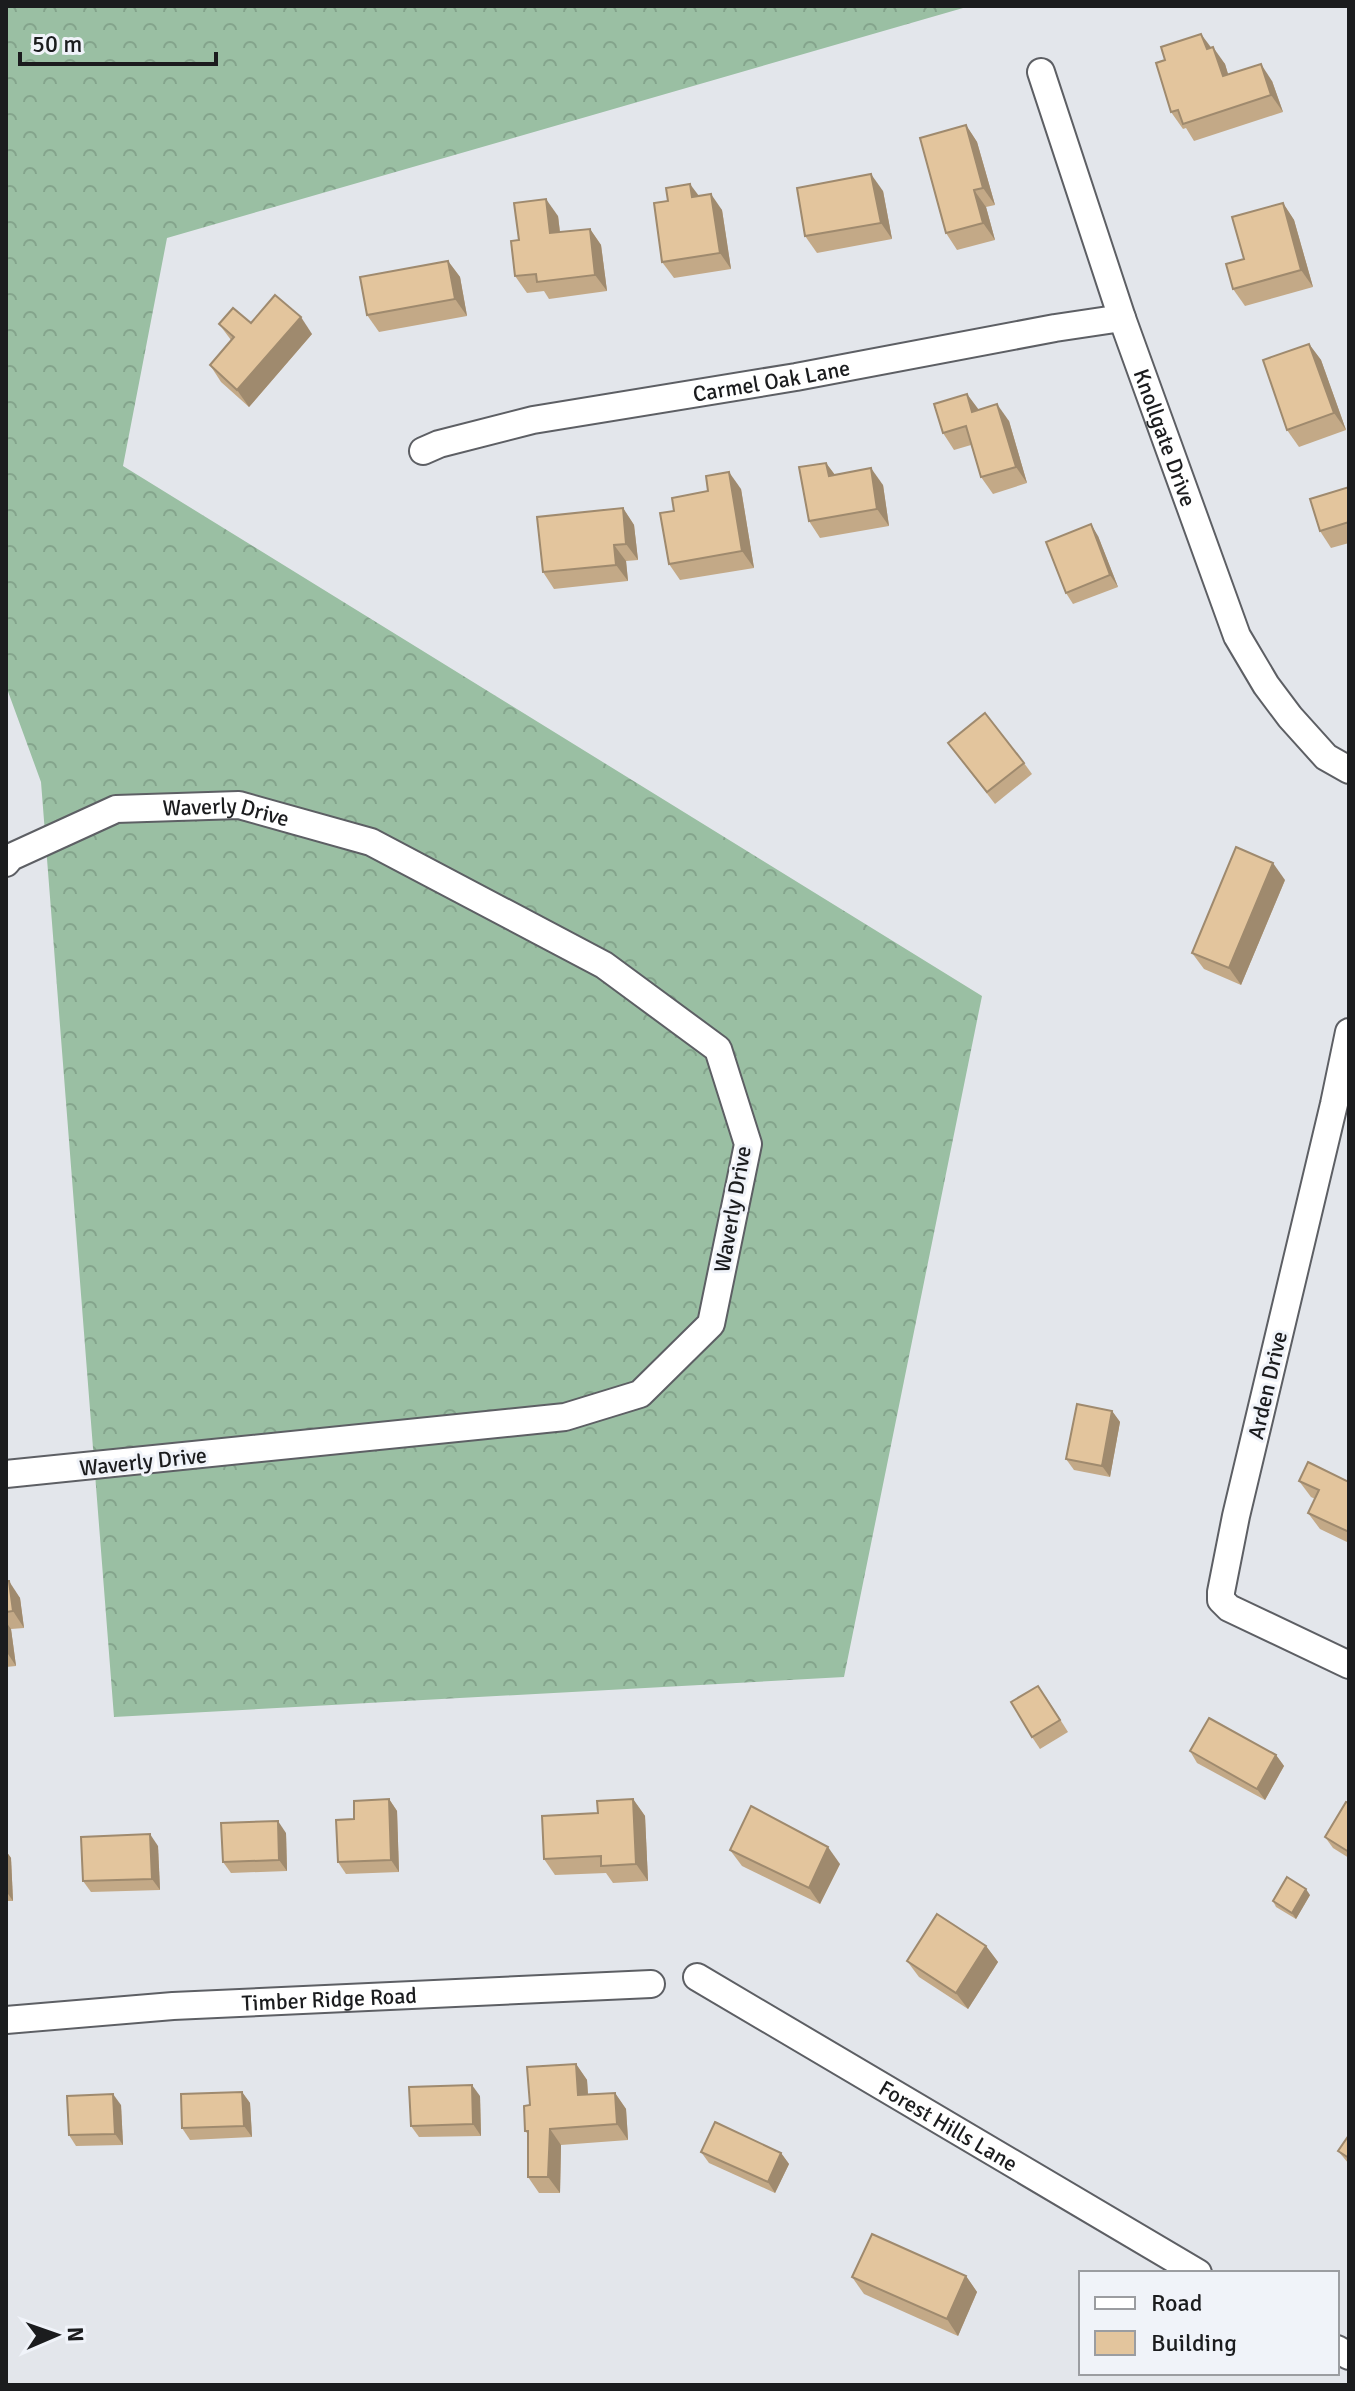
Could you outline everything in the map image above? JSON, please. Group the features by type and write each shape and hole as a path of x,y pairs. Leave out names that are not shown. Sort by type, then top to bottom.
{"street":[{"name":"Knollgate Drive","path":"1041,72 1122,318 1237,636 1266,685 1290,717 1326,757 1349,770"},
{"name":"Carmel Oak Lane","path":"423,451 533,420 796,377 1122,318"},
{"name":"Waverly Drive","path":"6,863 11,857 116,809 239,805 371,842 604,965 718,1049 748,1144 711,1324 640,1394 565,1417 6,1474"},
{"name":"Arden Drive","path":"1348,1044 1236,1516 1221,1600 1229,1608 1349,1665"},
{"name":"Forest Hills Lane","path":"697,1977 1195,2271"},
{"name":"Timber Ridge Road","path":"6,2020 173,2006 651,1984"}],"green space":[{"path":"6,6 970,6 167,238 123,466 982,996 844,1677 114,1717 41,782 6,686"}],"building":[{"path":"1201,34 1207,49 1213,47 1223,76 1261,64 1271,95 1183,124 1178,110 1171,112 1156,63 1165,60 1161,47"},
{"path":"966,125 983,188 974,190 983,223 946,233 920,138"},
{"path":"871,174 881,223 805,236 797,188"},
{"path":"690,184 692,197 711,194 720,253 662,262 654,203 668,201 666,188"},
{"path":"546,199 550,233 590,229 595,275 537,282 536,274 515,276 511,241 519,240 514,203"},
{"path":"1283,203 1301,270 1233,289 1226,264 1244,259 1232,217"},
{"path":"448,261 455,299 367,315 360,277"},
{"path":"275,295 301,317 237,390 210,365 234,337 219,324 233,308 251,323"},
{"path":"1309,344 1334,413 1287,430 1263,360"},
{"path":"967,394 972,412 997,404 1016,467 981,477 966,426 943,433 934,404"},
{"path":"826,463 829,476 871,468 877,509 809,521 799,467"},
{"path":"729,472 742,551 669,564 660,513 674,511 672,498 708,491 706,476"},
{"path":"1349,487 1349,522 1320,531 1310,499"},
{"path":"623,508 626,544 614,545 616,565 543,572 537,517"},
{"path":"1091,524 1110,575 1066,593 1046,542"},
{"path":"985,713 1024,763 987,792 948,743"},
{"path":"1236,847 1273,863 1229,968 1192,953"},
{"path":"1077,1404 1112,1411 1102,1466 1066,1459"},
{"path":"1308,1462 1349,1482 1349,1532 1308,1513 1319,1490 1299,1481"},
{"path":"6,1581 9,1581 13,1611 6,1612"},
{"path":"1038,1686 1060,1720 1032,1737 1011,1702"},
{"path":"1209,1718 1276,1755 1257,1789 1190,1751"},
{"path":"389,1799 391,1860 338,1862 336,1820 354,1819 354,1801"},
{"path":"633,1799 636,1864 601,1866 601,1856 544,1859 542,1816 598,1813 597,1801"},
{"path":"1346,1802 1349,1803 1349,1852 1325,1837"},
{"path":"751,1806 828,1847 809,1888 730,1850"},
{"path":"278,1821 279,1860 223,1862 221,1823"},
{"path":"150,1834 152,1879 83,1881 81,1837"},
{"path":"1287,1877 1306,1889 1292,1913 1273,1901"},
{"path":"937,1914 986,1946 956,1993 907,1961"},
{"path":"576,2064 578,2095 615,2093 617,2124 550,2129 548,2177 528,2177 528,2131 525,2131 524,2106 530,2105 527,2067"},
{"path":"472,2085 473,2124 411,2126 409,2087"},
{"path":"242,2092 244,2126 182,2128 181,2094"},
{"path":"113,2094 115,2134 69,2135 67,2096"},
{"path":"715,2122 781,2153 768,2182 701,2152"},
{"path":"1349,2135 1349,2158 1338,2151"},
{"path":"872,2234 966,2276 947,2319 852,2277"}]}
